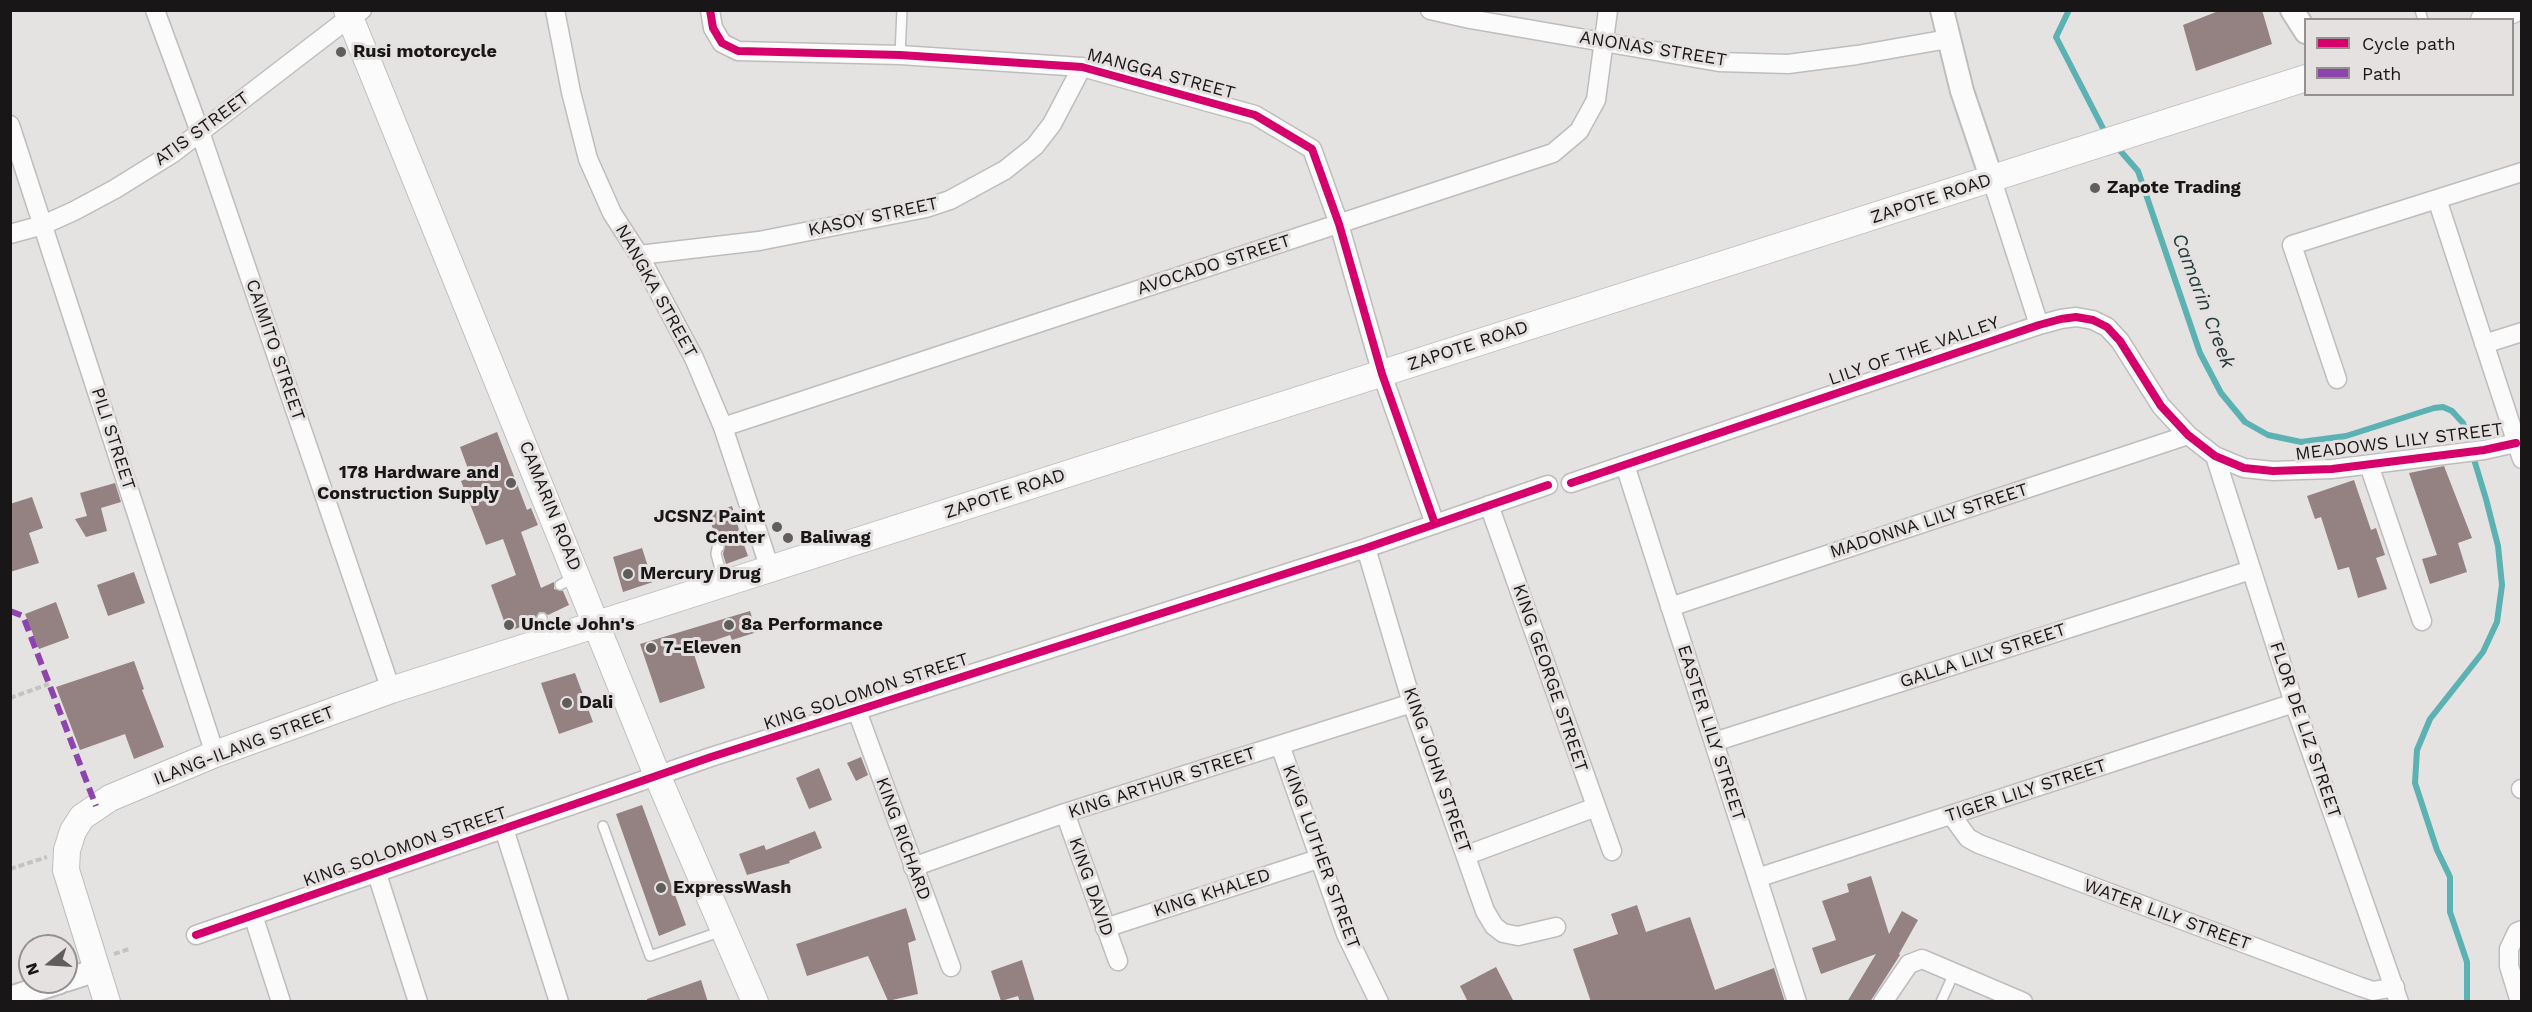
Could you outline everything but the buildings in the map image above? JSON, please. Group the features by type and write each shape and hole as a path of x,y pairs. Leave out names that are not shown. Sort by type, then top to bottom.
{"main road":[{"path":"2490,18 2512,10"},
{"name":"CAMARIN ROAD","path":"353,13 569,580 596,624 657,775 755,1002"},
{"name":"ZAPOTE ROAD","path":"596,624 2087,150 2304,79"},
{"name":"ILANG-ILANG STREET","path":"107,1002 66,870 67,850 73,831 82,817 96,806 215,754 391,690 543,629 596,624"}],"street":[{"name":"CAIMITO STREET","path":"155,10 200,132 391,690"},
{"name":"NANGKA STREET","path":"555,10 588,159 601,191 639,255 694,358 723,427 760,533 770,569"},
{"name":"MANGGA STREET","path":"710,10 712,28 722,44 738,51 900,55 1082,66 1256,115 1312,149 1339,224 1382,374 1435,524"},
{"name":"ANONAS STREET","path":"1430,10 1470,20 1719,62 1788,63 1857,55 1948,39"},
{"name":"AVOCADO STREET","path":"723,427 1552,153 1579,131 1596,100 1608,10"},
{"path":"1942,10 1948,39 2039,325"},
{"path":"2292,10 2304,29"},
{"name":"ATIS STREET","path":"10,234 43,225 115,189 173,153 353,13"},
{"name":"KASOY STREET","path":"639,255 759,240 926,208 950,200 1005,171 1035,146 1057,116 1082,66"},
{"name":"PILI STREET","path":"10,125 215,754"},
{"path":"2337,379 2292,245 2522,172"},
{"path":"2438,199 2519,451"},
{"name":"LILY OF THE VALLEY","path":"1571,483 2039,325 2076,317 2093,320 2107,327 2120,341 2161,406 2188,435 2215,456"},
{"path":"2484,344 2522,332"},
{"name":"MADONNA LILY STREET","path":"1670,607 2188,435"},
{"name":"MEADOWS LILY STREET","path":"2215,456 2244,468 2273,471 2332,469 2484,450 2519,451"},
{"name":"FLOR DE LIZ STREET","path":"2215,456 2294,703 2397,994"},
{"name":"EASTER LILY STREET","path":"1625,465 1797,1002"},
{"path":"2369,465 2422,621"},
{"name":"KING SOLOMON STREET","path":"196,935 657,775 1366,548 1548,486"},
{"name":"KING GEORGE STREET","path":"1489,505 1612,851"},
{"name":"KING JOHN STREET","path":"1366,548 1412,703 1485,911 1494,926 1503,933 1518,936 1556,927"},
{"name":"GALLA LILY STREET","path":"1714,742 2252,570"},
{"name":"KING ARTHUR STREET","path":"913,867 1065,813 1412,703"},
{"name":"TIGER LILY STREET","path":"1757,878 2294,703"},
{"name":"KING RICHARD","path":"857,711 951,967"},
{"name":"KING LUTHER STREET","path":"1280,745 1346,934 1378,1002"},
{"path":"1467,855 1596,807"},
{"name":"KING DAVID","path":"1065,813 1118,961"},
{"name":"WATER LILY STREET","path":"1952,816 1968,838 1979,844 2361,987 2397,994"},
{"path":"504,829 559,1002"},
{"name":"KING KHALED","path":"1105,928 1318,859"},
{"path":"377,874 418,1002"},
{"path":"253,915 281,1002"},
{"path":"2520,1002 2509,966 2509,950 2517,932 2522,930"},
{"path":"1883,1002 1909,964 1922,959 2018,1001"},
{"path":"78,976 97,970"}],"lane":[{"path":"900,55 902,10"},
{"path":"742,539 760,533"},
{"path":"719,547 715,550 725,584"},
{"path":"603,826 650,956 724,930"},
{"path":"1941,1002 1953,973"}],"path":[{"path":"10,698 49,684"},
{"path":"10,869 67,850"}],"waterway":[{"name":"Camarin Creek","path":"2069,10 2056,37 2107,136"},
{"name":"Camarin Creek","path":"2116,146 2138,171 2200,353 2221,393 2245,422 2268,435 2301,442 2346,436 2434,408 2443,407 2452,411 2463,423 2498,546 2502,585 2497,622 2483,652 2430,719 2417,750 2415,783 2437,850 2450,877 2450,912 2467,962 2467,1002"}],"marked path":[{"path":"10,611 23,616 96,806"}],"cycle path":[{"path":"710,10 713,28 722,43 738,51 900,55 1082,67 1255,115 1312,149 1339,224 1382,374 1435,524"},
{"path":"1571,483 2039,325 2076,317 2093,320 2107,327 2120,341 2161,406 2188,435 2215,456 2244,468 2273,471 2332,469 2484,450 2516,443"},
{"path":"196,935 711,757 1366,548 1548,485"}],"place":[{"name":"Rusi motorcycle","path":"341,52"},
{"name":"Zapote Trading","path":"2095,188"},
{"name":"178 Hardware and Construction Supply","path":"511,483"},
{"name":"JCSNZ Paint Center","path":"777,527"},
{"name":"Baliwag","path":"788,538"},
{"name":"Mercury Drug","path":"628,574"},
{"name":"Uncle John's","path":"509,625"},
{"name":"8a Performance","path":"729,625"},
{"name":"7-Eleven","path":"651,648"},
{"name":"Dali","path":"567,703"},
{"name":"ExpressWash","path":"661,888"}]}
